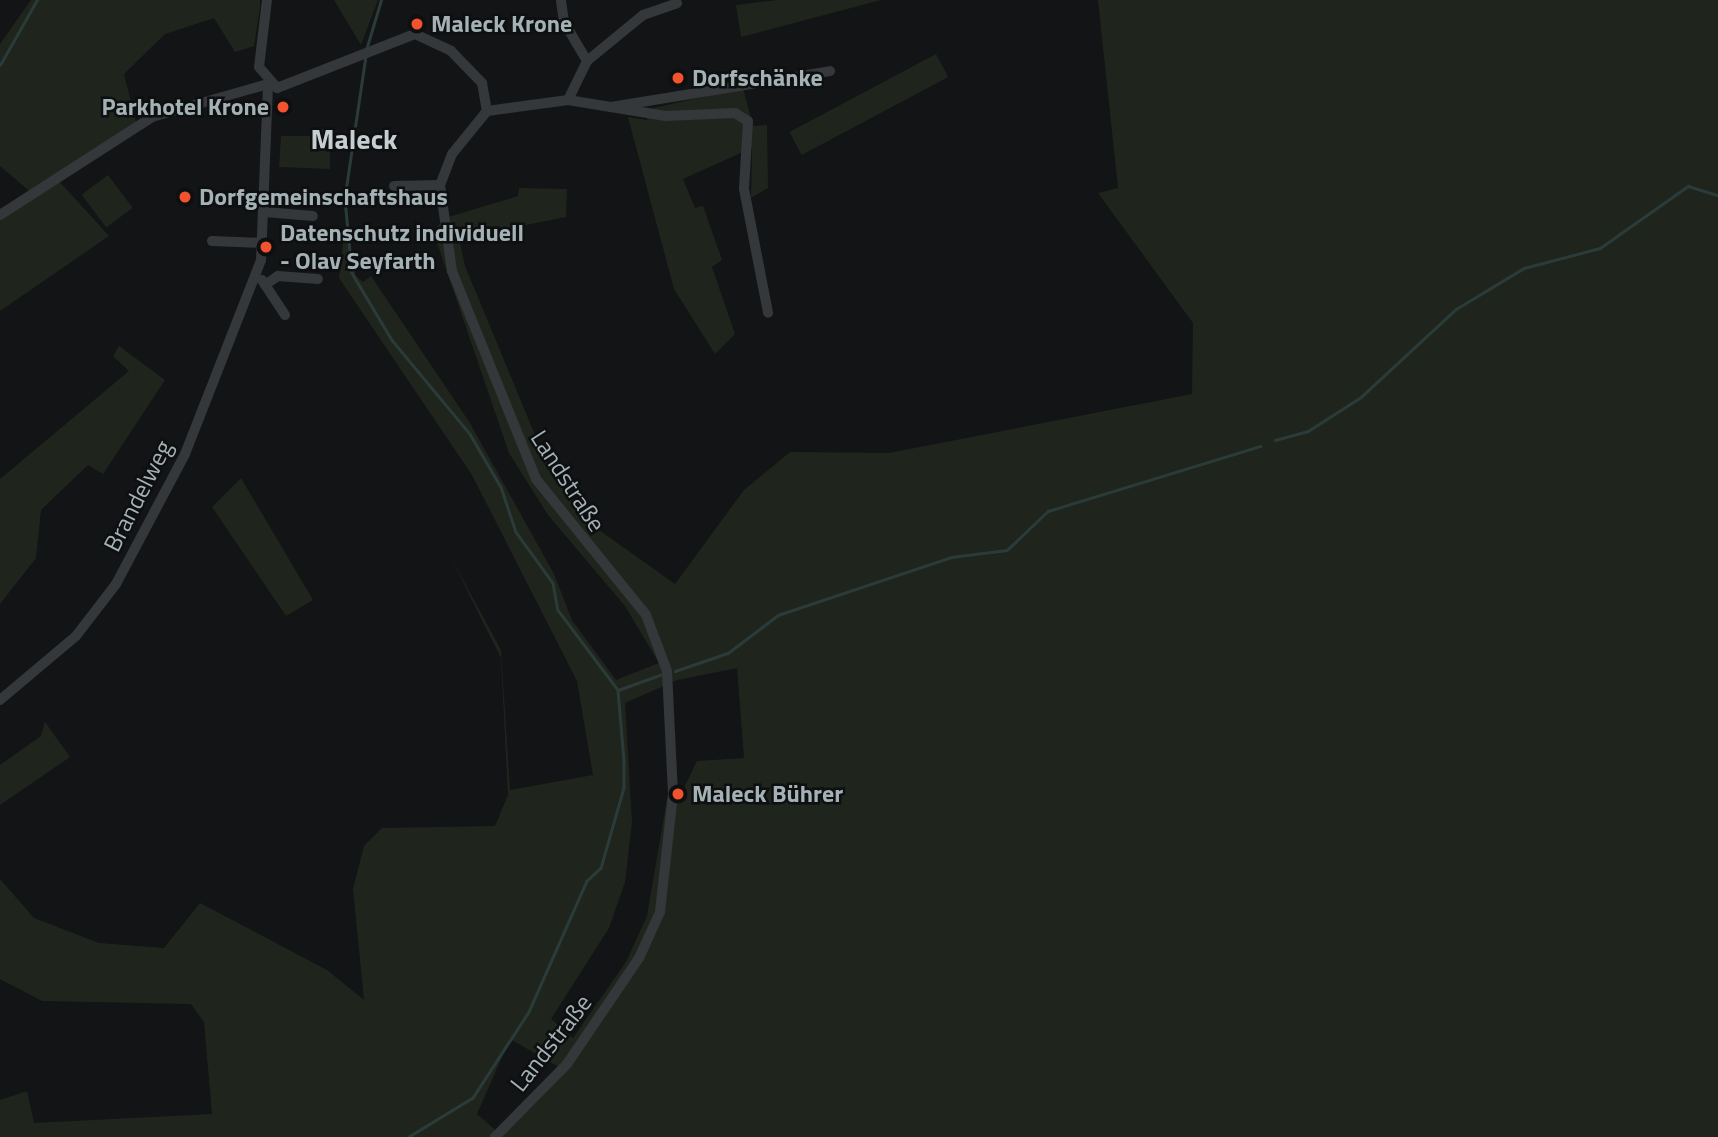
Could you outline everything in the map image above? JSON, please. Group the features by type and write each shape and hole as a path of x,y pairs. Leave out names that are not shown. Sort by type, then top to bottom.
{"street":[{"path":"267,0 259,67 268,84"},
{"path":"561,0 564,22 587,61"},
{"path":"568,100 587,61 643,15 677,3"},
{"path":"0,215 152,117 268,84 288,86 381,42 418,34 463,60 485,90 487,111 568,100 666,116 735,113 748,121 744,189 768,313"},
{"path":"609,107 830,71"},
{"name":"Brandelweg","path":"0,700 76,636 116,584 185,454 257,274 265,212 268,84"},
{"name":"Landstraße","path":"487,111 452,154 440,186 452,271 515,440 562,519 646,615 664,658 672,719 671,846 652,932 568,1064 495,1137"},
{"path":"394,186 440,186"},
{"path":"265,212 313,216"},
{"path":"212,241 263,243"},
{"path":"257,274 285,314"},
{"path":"265,285 278,275 318,279"}],"shaded area":[{"path":"31,0 260,0 260,7 254,46 235,52 214,18 165,34 124,74 136,122 57,179 109,236 0,311 0,214 33,194 0,166 0,44"},
{"path":"334,0 378,0 361,45"},
{"path":"777,0 881,0 741,37 736,5"},
{"path":"1098,0 1718,0 1718,1137 0,1137 0,1100 27,1091 34,1123 212,1114 204,1022 191,1004 42,1001 0,979 0,879 34,918 99,943 164,948 200,903 327,970 364,1000 353,889 364,846 382,828 495,826 508,795 501,658 450,556 501,650 510,790 593,775 577,681 472,475 339,278 345,225 356,276 363,282 371,276 470,423 554,574 572,620 616,680 659,663 625,606 548,515 509,453 433,231 445,218 518,196 519,188 567,189 566,217 459,238 465,266 545,459 567,497 599,530 675,584 744,490 790,452 889,453 1192,394 1193,323 1098,193 1118,188","holes":["737,668 744,758 697,761 679,798 667,799 647,916 626,962 573,1038 551,1019 609,928 625,882 632,822 625,703 677,680","510,1039 566,1071 501,1135 477,1114"]},
{"path":"936,54 948,77 802,155 789,132"},
{"path":"743,88 753,126 767,125 768,188 751,198 752,148 683,179 695,208 703,206 722,260 712,267 735,334 715,354 674,289 628,117 647,120 649,109"},
{"path":"314,129 330,129 330,169 279,167 281,136 312,136"},
{"path":"108,175 133,208 106,228 82,195"},
{"path":"119,346 165,380 103,474 88,465 41,510 36,558 0,604 0,479 129,371 113,356"},
{"path":"241,478 313,600 286,616 212,507"},
{"path":"45,722 70,757 0,805 0,765 41,736"}],"waterway":[{"path":"0,65 37,0"},
{"path":"366,50 381,0"},
{"path":"366,56 345,199 352,273 392,340 470,434 501,487 516,532 553,583 558,610 618,690 624,760 624,788 601,868 587,881 529,1012 473,1098 409,1137"},
{"path":"1275,440 1308,431 1361,397 1456,309 1524,268 1600,248 1688,186 1718,195"},
{"path":"675,671 728,653 778,615 951,557 1007,550 1048,511 1260,446"},
{"path":"618,690 660,675"}],"place":[{"name":"Maleck Krone","path":"417,24"},
{"name":"Dorfschänke","path":"678,78"},
{"name":"Parkhotel Krone","path":"283,107"},
{"name":"Dorfgemeinschaftshaus","path":"185,197"},
{"name":"Datenschutz individuell - Olav Seyfarth","path":"266,247"},
{"name":"Maleck Bührer","path":"678,794"}],"district":[{"name":"Maleck","path":"354,139"}]}
